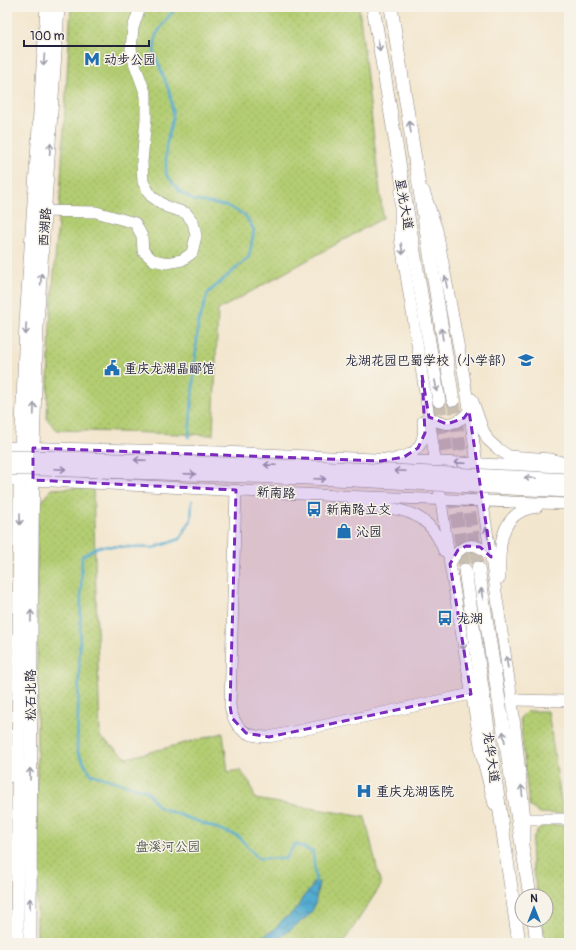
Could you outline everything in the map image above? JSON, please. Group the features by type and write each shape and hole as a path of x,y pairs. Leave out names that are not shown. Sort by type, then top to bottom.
{"main road":[{"name":"西湖路","path":"27,448 37,324 47,7"},
{"name":"西湖路","path":"40,211 58,7"},
{"name":"星光大道","path":"373,7 439,401"},
{"name":"星光大道","path":"391,7 453,400"},
{"name":"松石北路","path":"17,943 20,480 27,448"},
{"name":"新南路","path":"7,457 48,457 335,468 569,480"},
{"name":"新南路","path":"7,469 39,468 569,490"},
{"name":"龙华大道","path":"519,943 505,846 471,569 529,888"},
{"name":"松石北路","path":"19,642 30,943"},
{"path":"7,777 18,763"},
{"path":"7,800 18,811"},
{"path":"535,928 537,943"}],"street":[{"path":"40,211 96,212 135,223 142,236 143,251 153,260 167,264 182,260 192,253 196,236 193,222 186,213 167,207 151,196 143,182 142,162 146,119 146,95 134,62 132,50 133,28 140,7"},
{"path":"416,166 437,230 464,376 512,700 525,819 526,872"},
{"path":"399,168 400,238 429,417 450,564 482,757 505,846"},
{"path":"382,461 404,457 411,454 418,448 422,441 425,432 421,403 422,375"},
{"path":"464,376 483,430 488,440 498,449 509,456 552,459 569,464"},
{"path":"429,417 438,423 447,424 458,422 464,418 468,411"},
{"path":"7,448 215,452 382,461 569,468"},
{"name":"新南路","path":"20,480 339,496 569,504"},
{"path":"236,490 230,706 232,718 246,733 257,737 269,737 471,694"},
{"path":"339,496 374,507 400,510 414,515 426,522 440,540 450,564"},
{"path":"499,607 501,544 503,534 513,517 522,511 548,504"},
{"path":"450,564 453,556 458,550 466,546 473,545 480,547 491,557"},
{"path":"512,700 569,701"},
{"path":"525,819 569,819"}],"highlighted area":[{"path":"422,375 429,417 447,424 464,418 469,411 491,557 480,547 466,546 458,550 450,564 471,694 269,737 246,733 232,718 230,706 236,490 33,480 33,448 381,461 404,457 418,448 425,433"}],"green space":[{"name":"动步公园","path":"71,7 359,7 383,218 218,310 213,435 57,430 47,419 50,325 60,196"},
{"name":"盘溪河公园","path":"93,487 100,737 127,758 223,733 228,772 240,770 250,783 255,799 365,817 381,885 343,943 37,943 37,508 51,489"},
{"path":"527,711 548,711 563,814 539,813 529,806 520,718"},
{"path":"546,825 564,825 569,862 569,943 545,943 542,928 554,928 554,888 536,888 531,855 533,839 538,830"}],"water":[{"path":"319,882 315,905 307,917 273,943 251,943 275,929 284,918 289,916 298,906 303,897 312,887 312,883"}],"waterway":[{"path":"177,7 156,35 154,52 170,93 173,115 166,147 166,174 179,191 193,200 227,206 245,215 254,230 249,257 208,293 198,324 189,437"},
{"path":"192,501 191,520 180,539 153,548 100,546 82,556 77,751 91,774 147,791 158,807 238,836 258,858 285,859 295,844 313,852 316,885"}],"tunnel":[{"path":"453,400 478,568"},
{"path":"439,401 465,570"}],"place":[{"name":"动步公园","path":"92,59"},
{"name":"龙湖花园巴蜀学校（小学部）","path":"526,360"},
{"name":"重庆龙湖晶郦馆","path":"112,368"},
{"name":"新南路立交","path":"314,509"},
{"name":"沁园","path":"344,531"},
{"name":"龙湖","path":"445,618"},
{"name":"重庆龙湖医院","path":"364,791"}]}
